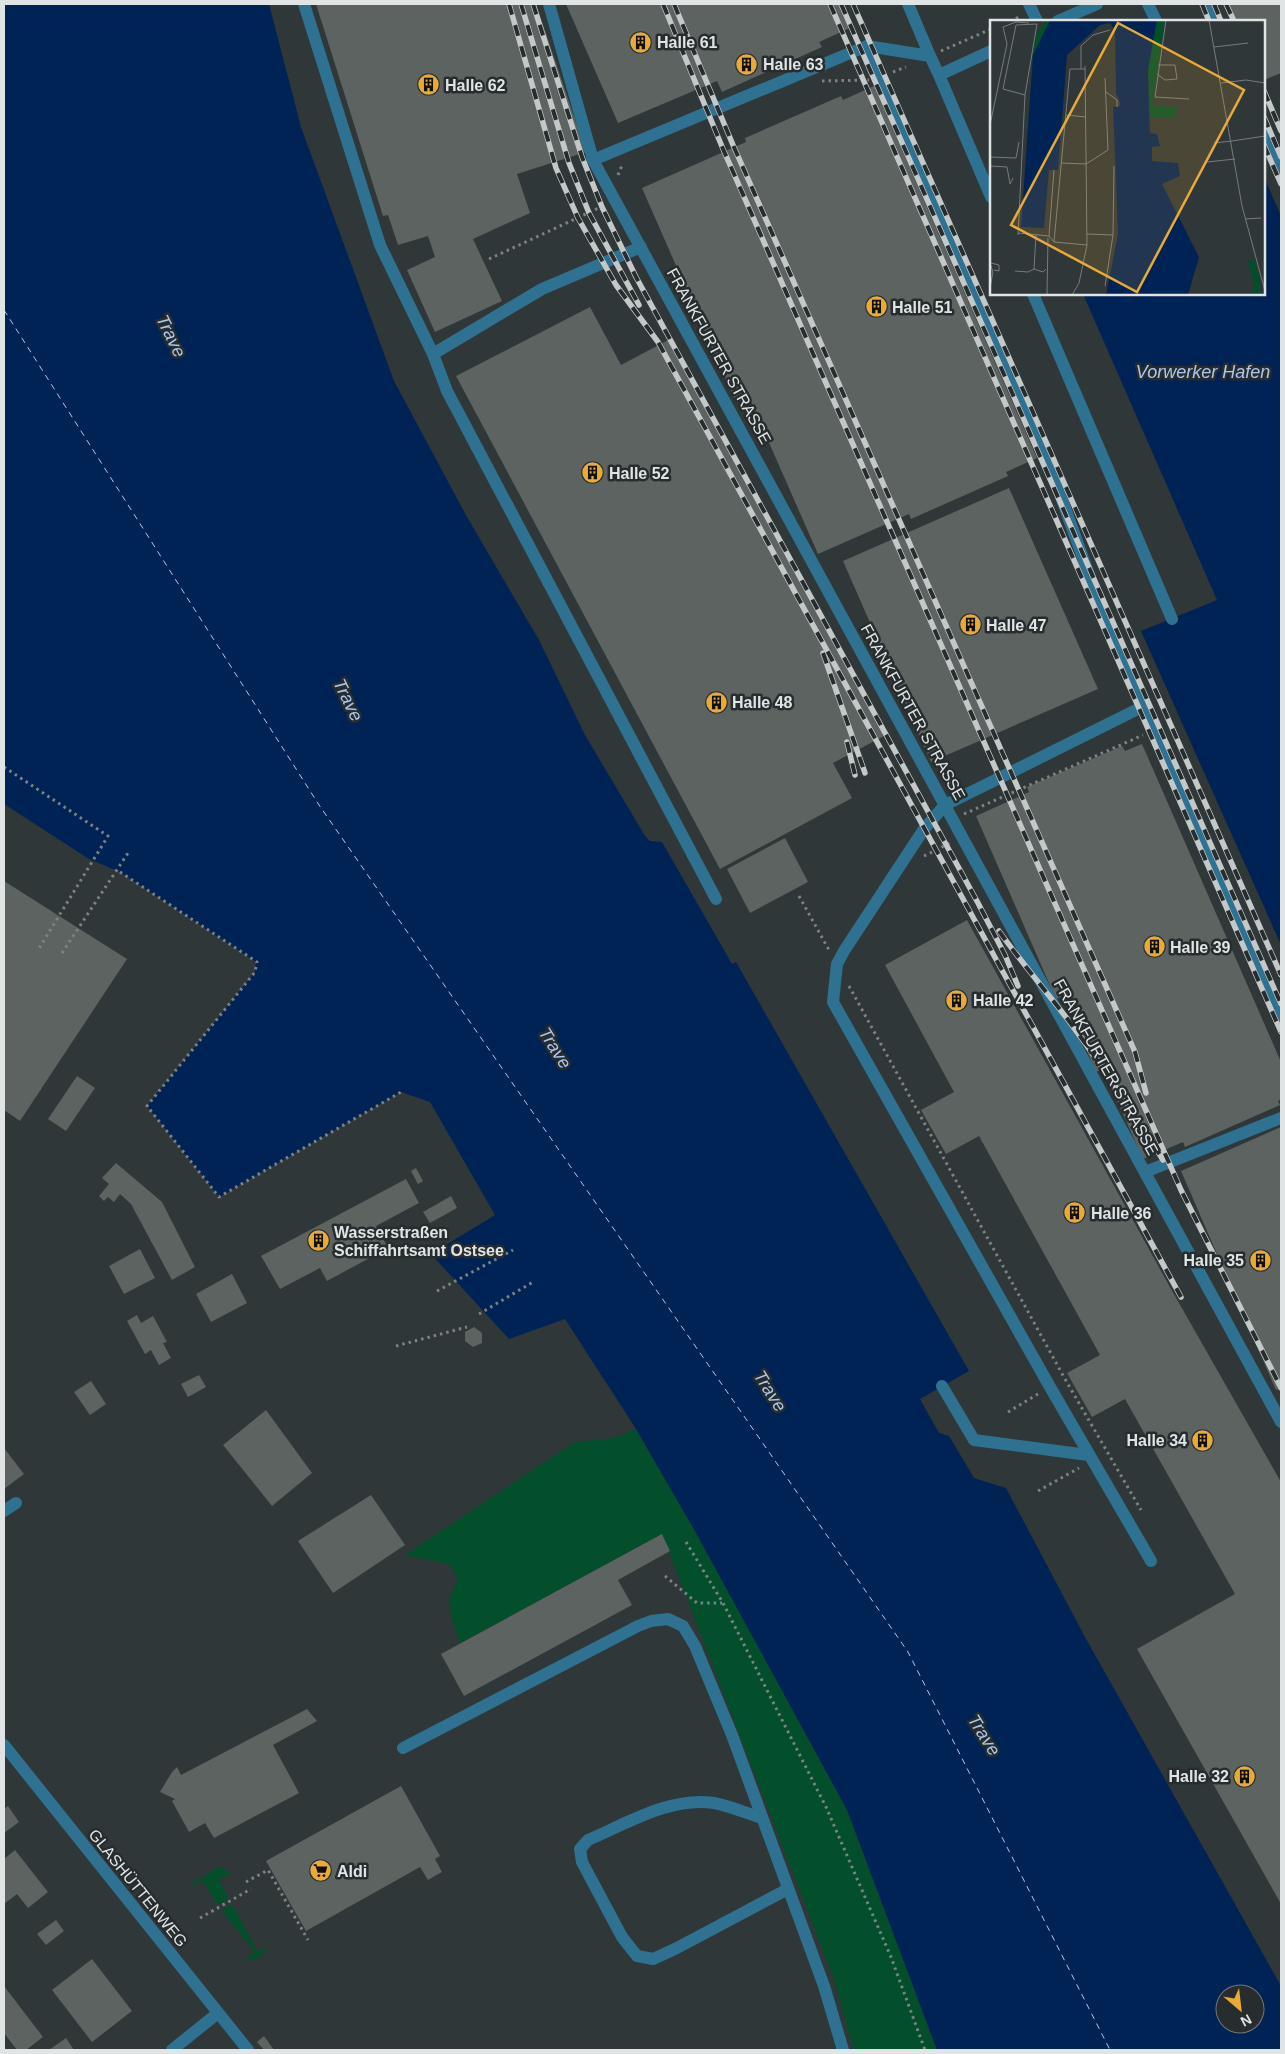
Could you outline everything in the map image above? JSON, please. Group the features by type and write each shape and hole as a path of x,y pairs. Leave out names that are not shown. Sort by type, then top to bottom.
{"street":[{"path":"304,4 380,245 433,354 447,391 716,899"},
{"name":"FRANKFURTER STRASSE","path":"549,4 593,160 1281,1422"},
{"path":"908,4 990,195"},
{"path":"1028,4 1036,20"},
{"path":"1060,20 1097,4"},
{"path":"1148,4 1156,20"},
{"path":"1207,4 1215,20"},
{"path":"867,46 1046,455 1098,600 1281,1019"},
{"path":"593,160 867,46 930,56"},
{"path":"939,75 990,51"},
{"path":"1265,131 1281,169"},
{"path":"433,354 542,289 641,248"},
{"path":"1033,295 1172,619"},
{"path":"1144,706 945,805 924,829 837,964 833,1002 1090,1458 1151,1561"},
{"path":"1145,1172 1281,1118"},
{"path":"942,1386 974,1440 1090,1458"},
{"path":"4,1511 16,1503"},
{"path":"404,1748 638,1626 651,1621 668,1619 683,1626 695,1646 732,1735 824,1986 842,2050"},
{"name":"GLASHÜTTENWEG","path":"4,1745 248,2050"},
{"path":"762,1818 713,1803 694,1802 672,1805 588,1840 580,1849 582,1862 622,1938 637,1956 653,1959 788,1889"},
{"path":"172,2050 218,2014"}],"path":[{"path":"819,81 874,80 990,29"},
{"path":"616,179 622,163 631,159"},
{"path":"489,259 615,201"},
{"path":"958,817 1154,730"},
{"path":"4,767 108,836 38,950"},
{"path":"62,953 128,853"},
{"path":"120,872 256,962 255,972 147,1106 219,1197 401,1092"},
{"path":"798,896 1141,1510"},
{"path":"437,1291 513,1250"},
{"path":"479,1314 533,1282"},
{"path":"396,1346 466,1327"},
{"path":"1038,1491 1090,1458 1108,1452"},
{"path":"686,1542 723,1603 826,1807 891,1957 925,2050"},
{"path":"664,1576 698,1603 723,1603"},
{"path":"246,1882 268,1870 308,1940"},
{"path":"200,1918 250,1889"}],"green space":[{"path":"636,1429 696,1533 847,1810 937,2050 854,2050 832,1974 662,1534 460,1643 450,1611 453,1588 458,1579 449,1564 405,1555 575,1442 613,1438"},
{"path":"218,1867 227,1870 230,1874 219,1880 229,1899 217,1905 203,1881 191,1887 191,1885"},
{"path":"232,1904 258,1952 267,1947 266,1951 256,1959 249,1960 247,1958 255,1952 221,1910"}],"water":[{"name":"Trave","path":"4,4 269,4 301,127 394,381 467,517 539,640 585,735 645,836 650,841 662,842 732,964 736,962 969,1371 920,1399 939,1433 949,1436 974,1478 1006,1488 1085,1637 1281,1986 1281,2050 937,2050 847,1810 696,1533 636,1429 565,1319 509,1339 431,1254 495,1215 430,1102 401,1092 219,1197 147,1106 255,972 256,962 120,872 89,859 4,804"},
{"name":"Vorwerker Hafen","path":"1265,179 1281,216 1281,945 1141,631 1217,600 1083,295 1265,295"}],"building":[{"name":"Halle 62","path":"316,4 536,4 586,152 517,174 530,213 473,239 502,301 435,332 407,270 435,257 428,236 398,245 388,215 383,216"},
{"path":"566,4 839,4 850,28 819,42 822,47 722,92 717,81 618,123"},
{"path":"1224,4 1281,4 1281,73 1265,80 1265,20 1231,20"},
{"path":"874,86 1037,458 1006,472 1008,476 911,519 909,514 818,554 748,395 735,400 642,188 746,142 745,138 841,96 843,100"},
{"path":"590,307 621,365 672,338 884,736 833,763 852,798 720,869 456,376"},
{"name":"Halle 47","path":"1009,488 1098,689 931,762 843,561"},
{"name":"Halle 39","path":"1142,744 1281,1062 1281,1099 1278,1101 1280,1105 1185,1147 1183,1142 1143,1159 1103,1069 1096,1072 1063,996 1056,999 976,816 1029,792 1027,787 1122,746 1125,751"},
{"path":"785,838 808,882 750,913 727,869"},
{"path":"4,881 127,959 20,1121 4,1110"},
{"path":"967,920 1171,1289 1281,1482 1281,1904 1137,1649 1235,1594 1125,1399 1092,1417 1067,1373 1100,1355 979,1136 946,1154 921,1110 954,1092 885,965"},
{"path":"77,1076 95,1088 66,1131 48,1119"},
{"name":"Halle 35","path":"1281,1127 1281,1388 1276,1390 1181,1171"},
{"path":"116,1163 162,1202 195,1267 172,1280 131,1204 120,1194 114,1202 108,1197 104,1201 99,1196 109,1184 102,1178"},
{"path":"416,1168 423,1181 418,1184 411,1171"},
{"name":"Wasserstraßen Schiffahrtsamt Ostsee","path":"406,1179 419,1203 376,1226 388,1248 327,1281 320,1268 280,1289 261,1256"},
{"path":"451,1196 457,1208 430,1223 423,1212"},
{"path":"140,1249 155,1278 124,1294 109,1266"},
{"path":"232,1274 247,1303 211,1322 196,1294"},
{"path":"137,1315 141,1323 153,1316 167,1342 163,1343 171,1358 159,1365 151,1350 145,1354 127,1321"},
{"path":"474,1327 482,1333 482,1343 473,1347 465,1341 465,1332"},
{"path":"199,1375 206,1387 188,1397 181,1384"},
{"path":"91,1381 106,1404 90,1415 74,1392"},
{"path":"266,1410 312,1473 272,1506 223,1445"},
{"path":"4,1448 24,1474 4,1489"},
{"path":"371,1495 405,1545 333,1593 298,1541"},
{"path":"662,1534 670,1551 618,1580 632,1605 464,1696 441,1654"},
{"path":"307,1709 317,1721 273,1745 299,1793 214,1838 205,1823 189,1832 172,1801 175,1799 160,1792 172,1772 177,1767 181,1775"},
{"path":"401,1786 440,1856 435,1859 442,1872 428,1880 420,1867 306,1931 266,1861"},
{"path":"8,1806 19,1822 4,1833 4,1809"},
{"path":"15,1850 48,1892 28,1908 17,1894 4,1904 4,1859"},
{"path":"56,1920 64,1931 46,1945 37,1934"},
{"path":"92,1959 132,2011 92,2042 52,1990"},
{"path":"4,1986 43,2037 26,2050 17,2050 4,2033"},
{"path":"264,2036 274,2050 264,2050 257,2042"},
{"path":"66,2038 74,2050 49,2050"}],"ferry route":[{"path":"4,310 319,805 908,1652 1110,2050"}],"railway":[{"path":"509,4 556,168 578,218 616,285 658,342 1181,1297"},
{"path":"521,4 569,163 589,213 639,305"},
{"path":"533,4 582,157 602,207 636,277 978,903 1005,955 1018,986"},
{"path":"663,4 723,149 1181,1190 1281,1388"},
{"path":"674,4 733,145 1135,1052 1146,1093"},
{"path":"830,4 1281,1032"},
{"path":"841,4 1281,1004"},
{"path":"853,4 1281,975"},
{"path":"1202,4 1209,20"},
{"path":"1214,4 1221,20"},
{"path":"1226,4 1234,20"},
{"path":"1265,93 1281,131"},
{"path":"1265,119 1281,157"},
{"path":"1265,147 1281,184"},
{"path":"823,653 865,773"},
{"path":"847,742 855,775"},
{"path":"999,931 1094,1055 1163,1160"}],"place":[{"name":"Halle 61","path":"641,42"},
{"name":"Halle 63","path":"747,64"},
{"name":"Halle 62","path":"429,85"},
{"name":"Halle 51","path":"876,307"},
{"name":"Halle 52","path":"593,473"},
{"name":"Halle 47","path":"970,625"},
{"name":"Halle 48","path":"716,702"},
{"name":"Halle 39","path":"1154,947"},
{"name":"Halle 42","path":"957,1000"},
{"name":"Halle 36","path":"1075,1213"},
{"name":"Wasserstraßen Schiffahrtsamt Ostsee","path":"318,1241"},
{"name":"Halle 35","path":"1260,1260"},
{"name":"Halle 34","path":"1203,1440"},
{"name":"Halle 32","path":"1245,1776"},
{"name":"Aldi","path":"321,1871"}]}
